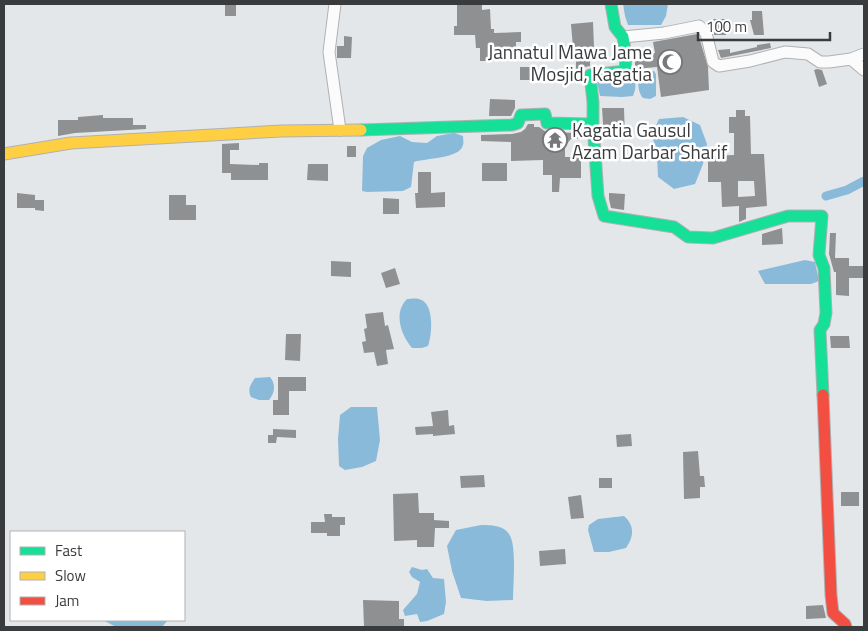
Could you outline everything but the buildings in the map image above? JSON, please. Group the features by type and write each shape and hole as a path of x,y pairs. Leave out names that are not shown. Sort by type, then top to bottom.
{"street":[{"path":"335,4 329,52 340,130"},
{"path":"611,4 615,30 623,37 626,56 625,71 590,74 598,196 604,216 619,220 674,227 688,237 712,238 788,216 822,216 819,255 824,268 826,313 824,324 820,330 831,595 833,613 846,627"},
{"path":"623,37 664,33 700,26 706,33 713,62 718,66 750,61 785,52 808,54 820,62 851,59 864,54"},
{"path":"851,59 864,70"},
{"path":"4,154 71,143 281,131 407,130 512,126 518,123 521,115 545,114 547,123 593,124"}],"water":[{"path":"623,4 668,4 666,16 661,25 628,25"},
{"path":"654,71 656,74 656,96 650,99 643,98 639,89 639,72"},
{"path":"630,74 634,77 635,82 633,96 600,96 597,82"},
{"path":"683,117 700,125 707,144 703,164 695,184 674,189 658,177 657,156 652,134 659,119"},
{"path":"454,133 463,136 463,144 460,150 449,155 414,162 411,187 403,191 362,191 363,156 367,148 381,140 400,136 412,142 427,143 437,136"},
{"path":"805,260 815,262 819,281 811,284 765,284 758,271"},
{"path":"407,299 419,299 428,306 431,320 431,335 428,346 412,348 405,337 400,324 400,311"},
{"path":"270,377 274,388 269,400 259,400 251,397 249,389 255,378"},
{"path":"351,407 377,407 380,440 376,461 362,467 345,470 339,466 338,439 340,415"},
{"path":"624,516 632,527 631,539 626,548 609,552 594,552 588,530 589,525 598,519"},
{"path":"481,525 500,527 509,534 514,556 513,600 487,601 461,598 452,571 447,546 456,530"},
{"path":"412,567 422,570 427,569 433,578 444,579 446,602 444,614 420,622 417,614 405,616 403,610 417,594 420,582 412,577 409,572"},
{"path":"105,621 167,621 162,627 116,627"}],"waterway":[{"path":"826,196 847,190 864,181"}],"traffic: fast":[{"path":"361,130 512,125 518,123 521,115 545,114 547,123 593,124 590,75 625,71 626,56 623,37 615,27 611,4"},
{"path":"593,124 598,196 604,216 674,227 688,237 713,238 788,216 822,216 819,255 824,268 826,313 824,324 820,330 823,395"}],"traffic: slow":[{"path":"4,154 71,143 281,131 361,130"}],"traffic: jam":[{"path":"823,395 831,595 833,613 846,627"}],"place":[{"name":"Jannatul Mawa Jame Mosjid, Kagatia","path":"670,62"},
{"name":"Kagatia Gausul Azam Darbar Sharif","path":"555,140"}]}
